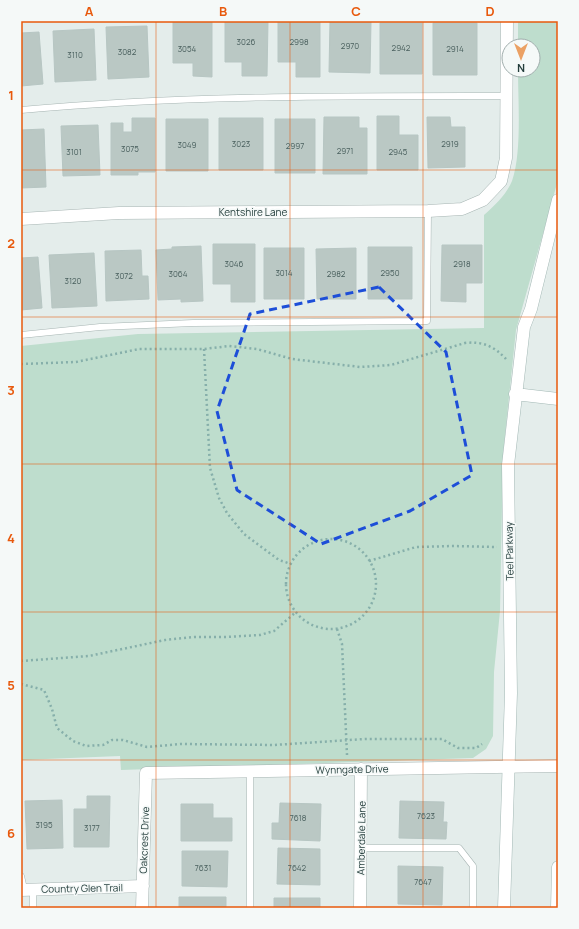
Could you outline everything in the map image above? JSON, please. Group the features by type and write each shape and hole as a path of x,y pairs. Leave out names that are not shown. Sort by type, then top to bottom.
{"street":[{"path":"506,96 507,21"},
{"name":"Kentshire Lane","path":"21,219 119,213 462,210 483,200 501,181 506,158 506,96"},
{"name":"Teel Parkway","path":"504,908 511,629 508,560 508,465 524,327 531,309 558,200"},
{"path":"516,394 558,399"},
{"name":"Wynngate Drive","path":"146,773 558,766"},
{"name":"Amberdale Lane","path":"360,908 361,769"},
{"name":"Oakcrest Drive","path":"142,908 146,773"},
{"path":"557,908 558,868"},
{"name":"Country Glen Trail","path":"26,889 143,886"}],"lane":[{"path":"21,110 108,102 349,96 506,96"},
{"path":"21,335 100,327 193,323 427,321 428,211"},
{"path":"250,771 250,908"},
{"path":"360,848 459,848 473,866 473,908"},
{"path":"21,876 33,908"}],"path":[{"path":"21,364 76,362 139,349 204,350 229,346 241,346 292,360 360,367 391,365 465,343 479,342 499,351 509,362"},
{"path":"204,350 210,468 220,498 227,513 244,534 279,560 291,564"},
{"path":"334,540 353,545 361,551 369,561 376,578 376,588 370,607 356,622 337,629 317,627 308,623 296,612 290,601 286,583 291,564 301,552 314,543 334,540"},
{"path":"369,561 416,548 453,546 497,547"},
{"path":"21,661 89,656 166,640 194,637 260,635 274,631 296,612"},
{"path":"337,629 342,644 347,755"},
{"path":"21,684 44,690 52,708 57,728 73,741 86,746 103,746 112,740 123,740 147,746 181,744 274,745 347,740 442,739 458,748 476,748 482,744"}],"highlighted area":[{"path":"379,287 446,352 472,475 410,511 321,544 237,490 217,411 250,314"}],"green space":[{"path":"518,21 558,21 558,180 516,330 503,454 500,611 494,672 493,736 486,749 473,758 121,770 120,756 21,760 21,346 138,334 484,328 484,215 496,204 510,186 515,169 518,142 518,78 541,78 541,38 518,38"}],"building":[{"path":"173,21 212,21 212,77 193,76 193,63 173,63"},
{"path":"225,21 268,21 267,76 242,76 242,62 225,62"},
{"path":"278,21 320,21 320,77 296,77 296,62 278,62"},
{"path":"330,21 371,21 370,73 329,72"},
{"path":"380,23 422,23 422,74 380,74"},
{"path":"433,23 477,23 477,75 433,75"},
{"path":"147,26 149,77 108,79 106,27"},
{"path":"94,29 96,80 55,82 53,31"},
{"path":"39,32 43,84 21,86 21,33"},
{"path":"377,116 399,116 399,135 418,135 418,170 377,170"},
{"path":"324,117 359,117 359,128 367,128 367,174 323,174"},
{"path":"427,117 450,117 451,127 465,127 465,167 428,168"},
{"path":"132,118 155,118 155,172 138,172 138,175 111,175 111,123 123,123 123,132 132,132"},
{"path":"219,118 263,118 263,170 219,170"},
{"path":"166,119 208,119 208,171 166,171"},
{"path":"275,119 315,119 315,173 275,173"},
{"path":"98,125 100,175 63,176 61,126"},
{"path":"44,129 46,187 21,188 21,130"},
{"path":"213,244 255,244 255,302 231,302 231,284 213,284"},
{"path":"442,245 482,245 482,283 466,283 466,302 441,301"},
{"path":"201,246 203,301 181,302 181,299 158,300 156,250 172,249 172,247"},
{"path":"368,247 412,247 412,299 368,299"},
{"path":"264,248 304,248 304,299 264,299"},
{"path":"356,248 356,299 317,299 316,249"},
{"path":"141,250 142,276 148,276 149,299 106,301 105,251"},
{"path":"94,253 97,306 52,308 49,255"},
{"path":"38,257 42,308 21,310 21,258"},
{"path":"87,796 110,796 109,847 74,847 74,809 87,809"},
{"path":"62,800 63,848 27,849 25,801"},
{"path":"400,801 444,802 443,822 447,822 446,839 399,838"},
{"path":"280,803 321,804 320,841 272,839 272,823 279,823"},
{"path":"181,804 213,804 213,818 232,818 232,841 181,841"},
{"path":"278,848 320,849 320,885 277,884"},
{"path":"182,851 228,851 227,887 182,886"},
{"path":"398,866 443,867 442,905 398,904"},
{"path":"179,897 226,897 226,908 179,908"},
{"path":"274,898 320,898 320,908 274,908"}]}
